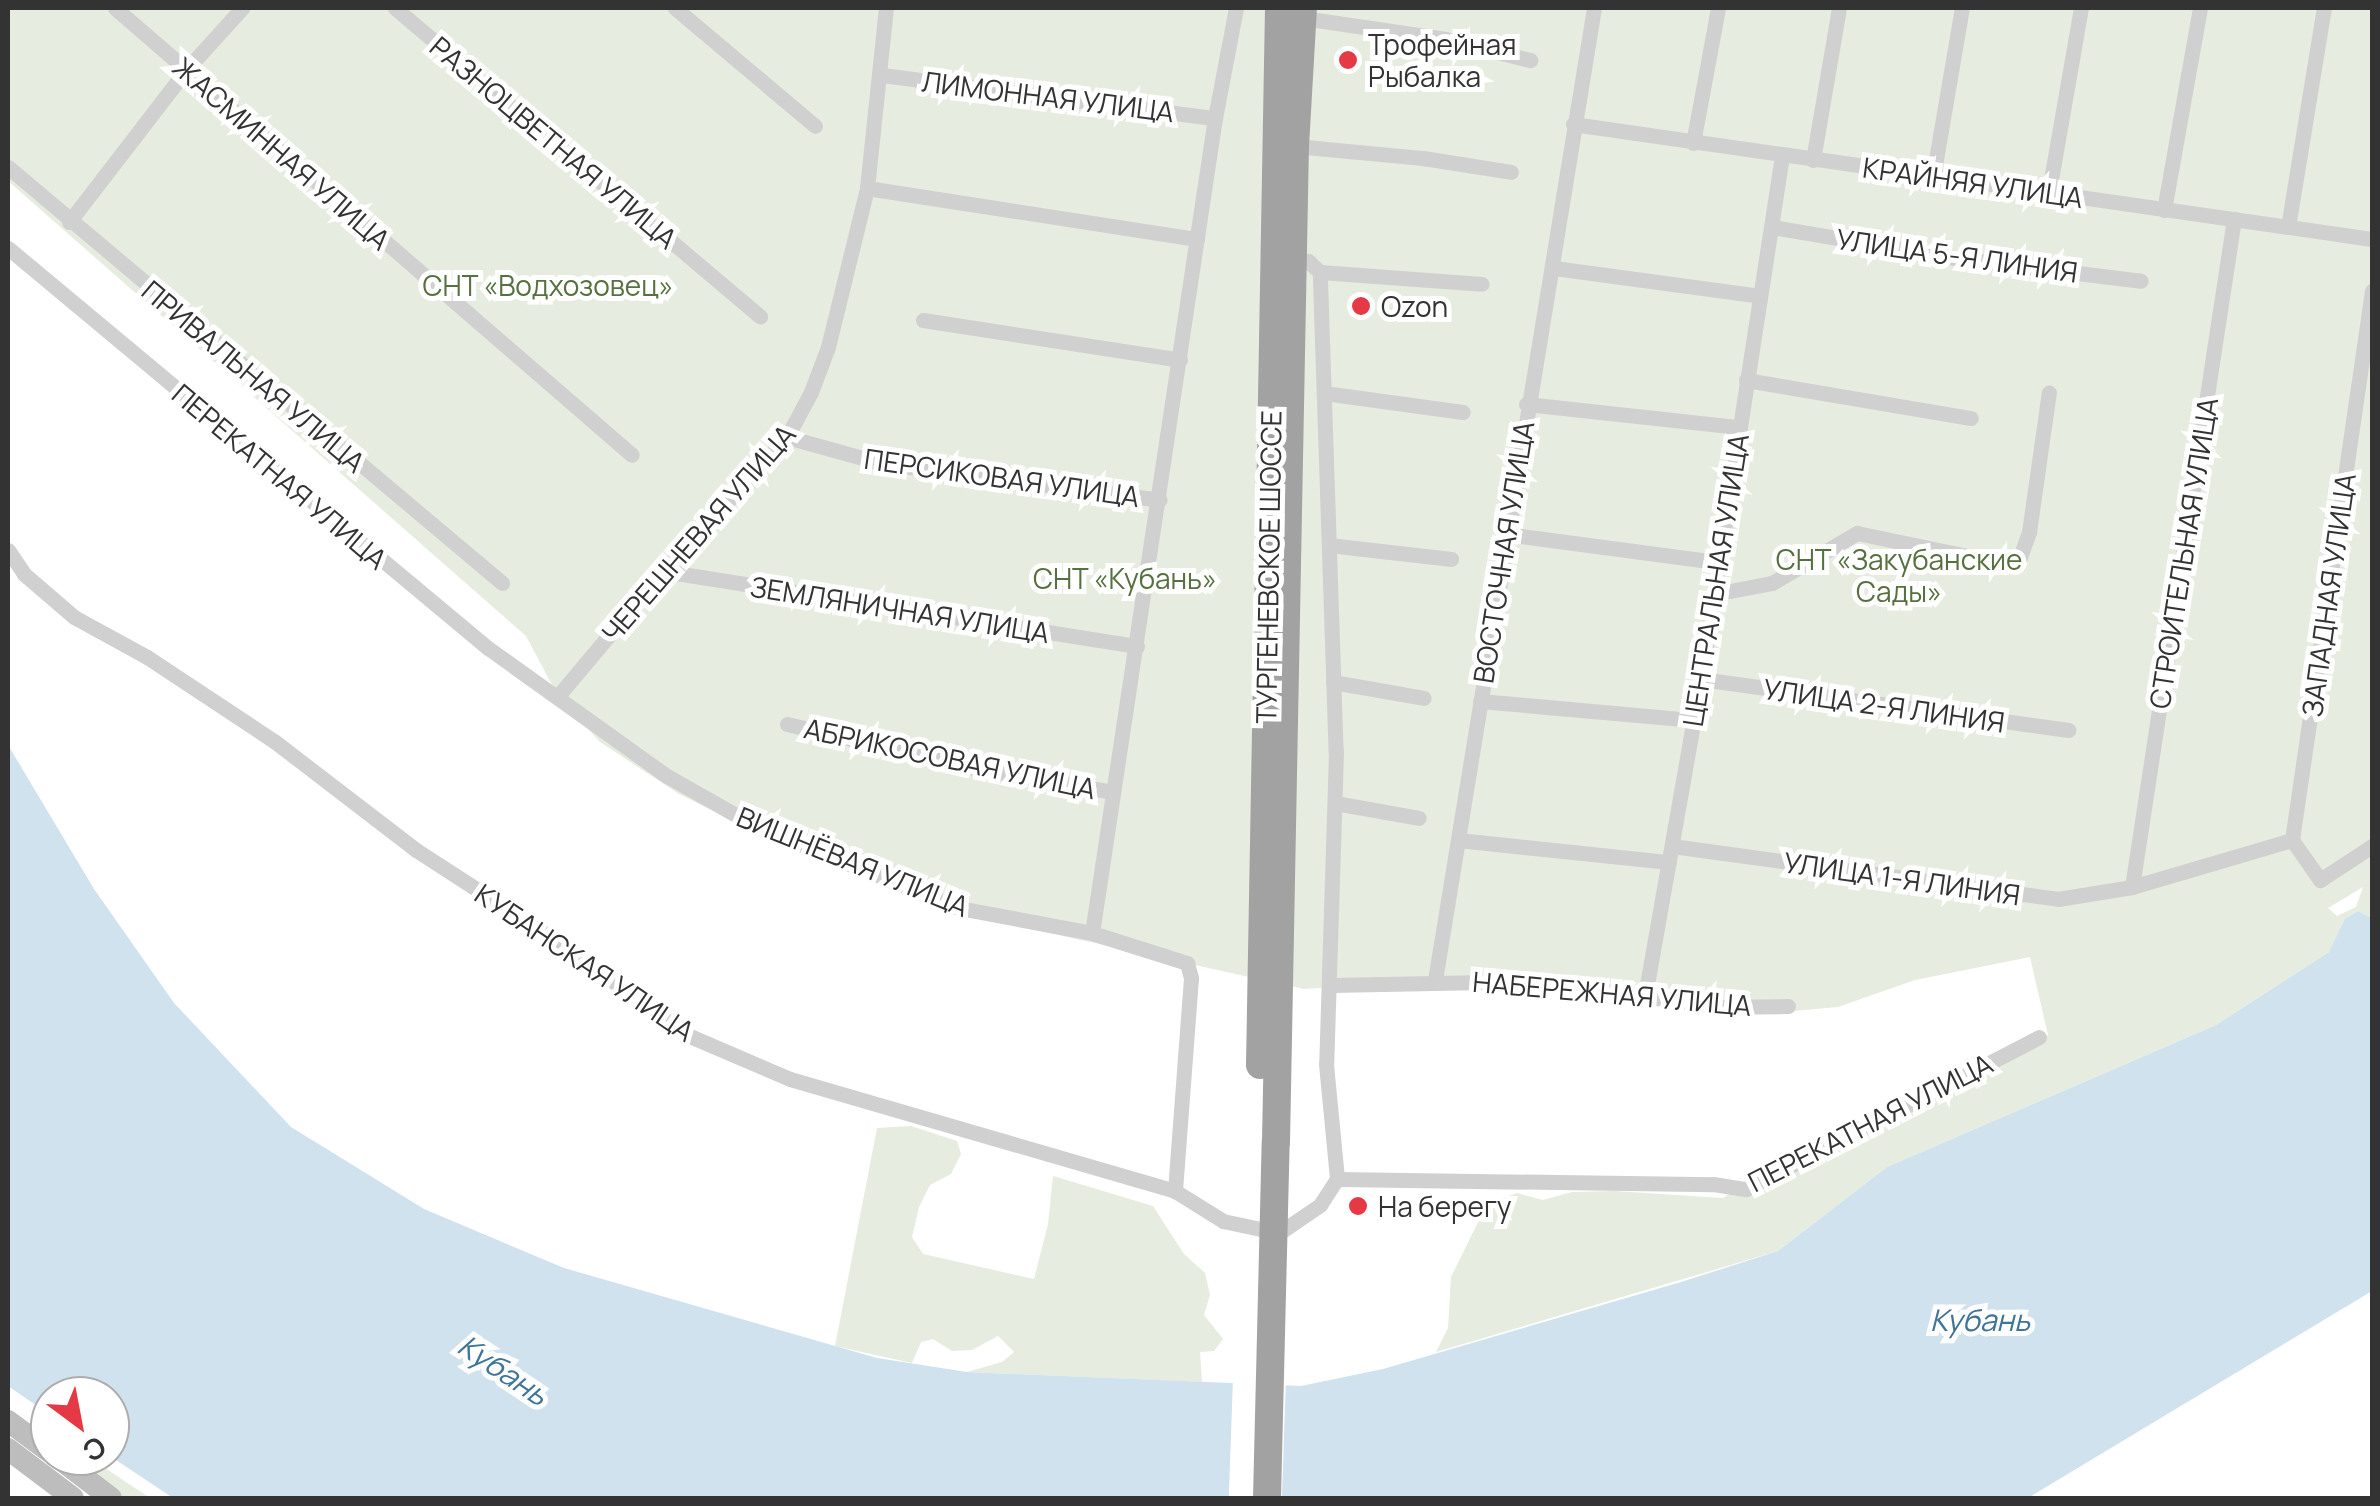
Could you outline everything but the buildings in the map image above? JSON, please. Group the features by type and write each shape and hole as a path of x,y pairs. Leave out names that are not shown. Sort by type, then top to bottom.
{"highway":[{"name":"ТУРГЕНЕВСКОЕ ШОССЕ","path":"1267,1498 1276,1132 1308,266 1285,231 1295,146 1295,11"},
{"name":"ТУРГЕНЕВСКОЕ ШОССЕ","path":"1276,1132 1260,1080 1295,11"}],"main road":[{"path":"8,1421 30,1437"},
{"path":"8,1449 73,1498"},
{"path":"82,1476 111,1498"}],"street":[{"name":"ЖАСМИННАЯ УЛИЦА","path":"114,8 632,455"},
{"path":"69,222 186,70 242,8"},
{"name":"РАЗНОЦВЕТНАЯ УЛИЦА","path":"394,8 760,316"},
{"path":"674,8 814,126"},
{"name":"ЧЕРЕШНЕВАЯ УЛИЦА","path":"560,698 662,571 787,438 828,347 866,188 882,74 886,8"},
{"path":"1092,933 1160,500 1196,239 1236,8"},
{"name":"ВОСТОЧНАЯ УЛИЦА","path":"1435,980 1526,404 1554,268 1573,124 1594,8"},
{"path":"1694,142 1718,8"},
{"path":"1813,160 1839,8"},
{"path":"1933,177 1962,8"},
{"path":"2049,191 2081,8"},
{"path":"2164,210 2200,8"},
{"path":"2288,227 2324,8"},
{"path":"1295,11 1446,39 1530,60"},
{"name":"ЛИМОННАЯ УЛИЦА","path":"882,74 1215,118"},
{"name":"КРАЙНЯЯ УЛИЦА","path":"1573,124 2372,238"},
{"path":"1295,146 1423,158 1511,172"},
{"name":"ЦЕНТРАЛЬНАЯ УЛИЦА","path":"1646,990 1694,720 1782,156"},
{"name":"ПРИВАЛЬНАЯ УЛИЦА","path":"8,167 502,583"},
{"path":"866,188 1196,239"},
{"name":"СТРОИТЕЛЬНАЯ УЛИЦА","path":"2132,887 2234,219"},
{"name":"УЛИЦА 5-Я ЛИНИЯ","path":"1772,227 1955,258 2141,281"},
{"name":"ПЕРЕКАТНАЯ УЛИЦА","path":"8,248 488,648 560,698"},
{"path":"1338,1180 1326,1064 1331,985 1334,682 1324,393 1308,266 1482,284"},
{"path":"1554,268 1760,296"},
{"name":"ЗАПАДНАЯ УЛИЦА","path":"2292,840 2372,291"},
{"path":"923,320 1180,360"},
{"path":"1746,380 1971,418"},
{"path":"1714,588 1730,592 1772,583 1857,533 1917,549 2001,563 2020,558 2028,532 2049,392"},
{"path":"1324,393 1463,412"},
{"path":"1526,404 1739,428"},
{"name":"ПЕРСИКОВАЯ УЛИЦА","path":"787,438 880,463 1160,500"},
{"path":"1506,534 1716,562"},
{"path":"1329,546 1451,559"},
{"name":"КУБАНСКАЯ УЛИЦА","path":"8,550 24,574 74,617 147,656 274,741 416,850 562,945 685,1034 790,1080 1175,1191 1223,1222 1278,1233 1320,1204 1338,1180"},
{"name":"ЗЕМЛЯНИЧНАЯ УЛИЦА","path":"662,571 1138,646"},
{"name":"УЛИЦА 2-Я ЛИНИЯ","path":"1700,679 2068,730"},
{"path":"1334,682 1424,698"},
{"name":"ВИШНЁВАЯ УЛИЦА","path":"560,698 667,776 759,828 959,908 1092,933 1187,963 1191,978 1175,1191"},
{"path":"1480,700 1694,720"},
{"name":"АБРИКОСОВАЯ УЛИЦА","path":"787,724 974,768 1114,792"},
{"path":"1334,804 1419,818"},
{"name":"УЛИЦА 1-Я ЛИНИЯ","path":"1458,840 1670,854 2058,899 2132,887 2292,840"},
{"path":"2292,840 2320,880 2372,846"},
{"path":"1331,985 1435,980"},
{"name":"НАБЕРЕЖНАЯ УЛИЦА","path":"1435,980 1534,981 1646,990 1720,1007 1788,1006"},
{"name":"ПЕРЕКАТНАЯ УЛИЦА","path":"1338,1180 1713,1184 1746,1189 2039,1037"}],"green space":[{"path":"8,8 2372,8 2372,918 2358,911 2346,919 2329,952 2216,1025 1887,1167 1778,1251 1436,1352 1448,1328 1451,1277 1487,1204 1517,1193 1543,1200 1572,1192 1615,1191 1723,1198 1831,1132 1874,1121 2042,1041 2048,1035 2030,957 1915,980 1838,1007 1720,1010 1535,986 1435,980 1304,989 963,914 752,830 679,794 600,742 558,696 526,636 8,181","holes":["2363,887 2356,907 2337,916 2328,908"]},
{"path":"911,1126 957,1141 961,1154 951,1174 930,1185 919,1207 912,1237 923,1254 1034,1279 1048,1224 1053,1176 1153,1206 1184,1254 1205,1273 1210,1295 1204,1315 1223,1339 1214,1351 1200,1352 1202,1382 967,1372 1002,1362 1014,1352 998,1336 972,1350 952,1351 933,1339 921,1342 912,1363 835,1346 877,1128"},
{"path":"95,1476 117,1476 150,1498 124,1498"}],"water":[{"name":"Кубань","path":"8,745 94,889 174,1003 291,1127 424,1209 564,1268 877,1358 967,1372 1301,1386 1383,1369 1778,1251 1887,1167 2216,1025 2329,952 2345,919 2358,911 2372,918 2372,1291 2028,1498 173,1498 130,1469 130,1376 30,1376 30,1401 8,1386"}],"pier":[{"path":"1233,1378 1286,1380 1282,1498 1229,1498"}],"place":[{"name":"Трофейная Рыбалка","path":"1348,60"},
{"name":"Ozon","path":"1361,306"},
{"name":"На берегу","path":"1358,1206"}],"park label":[{"name":"СНТ «Водхозовец»","path":"548,285"},
{"name":"СНТ «Закубанские Сады»","path":"1899,575"},
{"name":"СНТ «Кубань»","path":"1125,578"}]}
